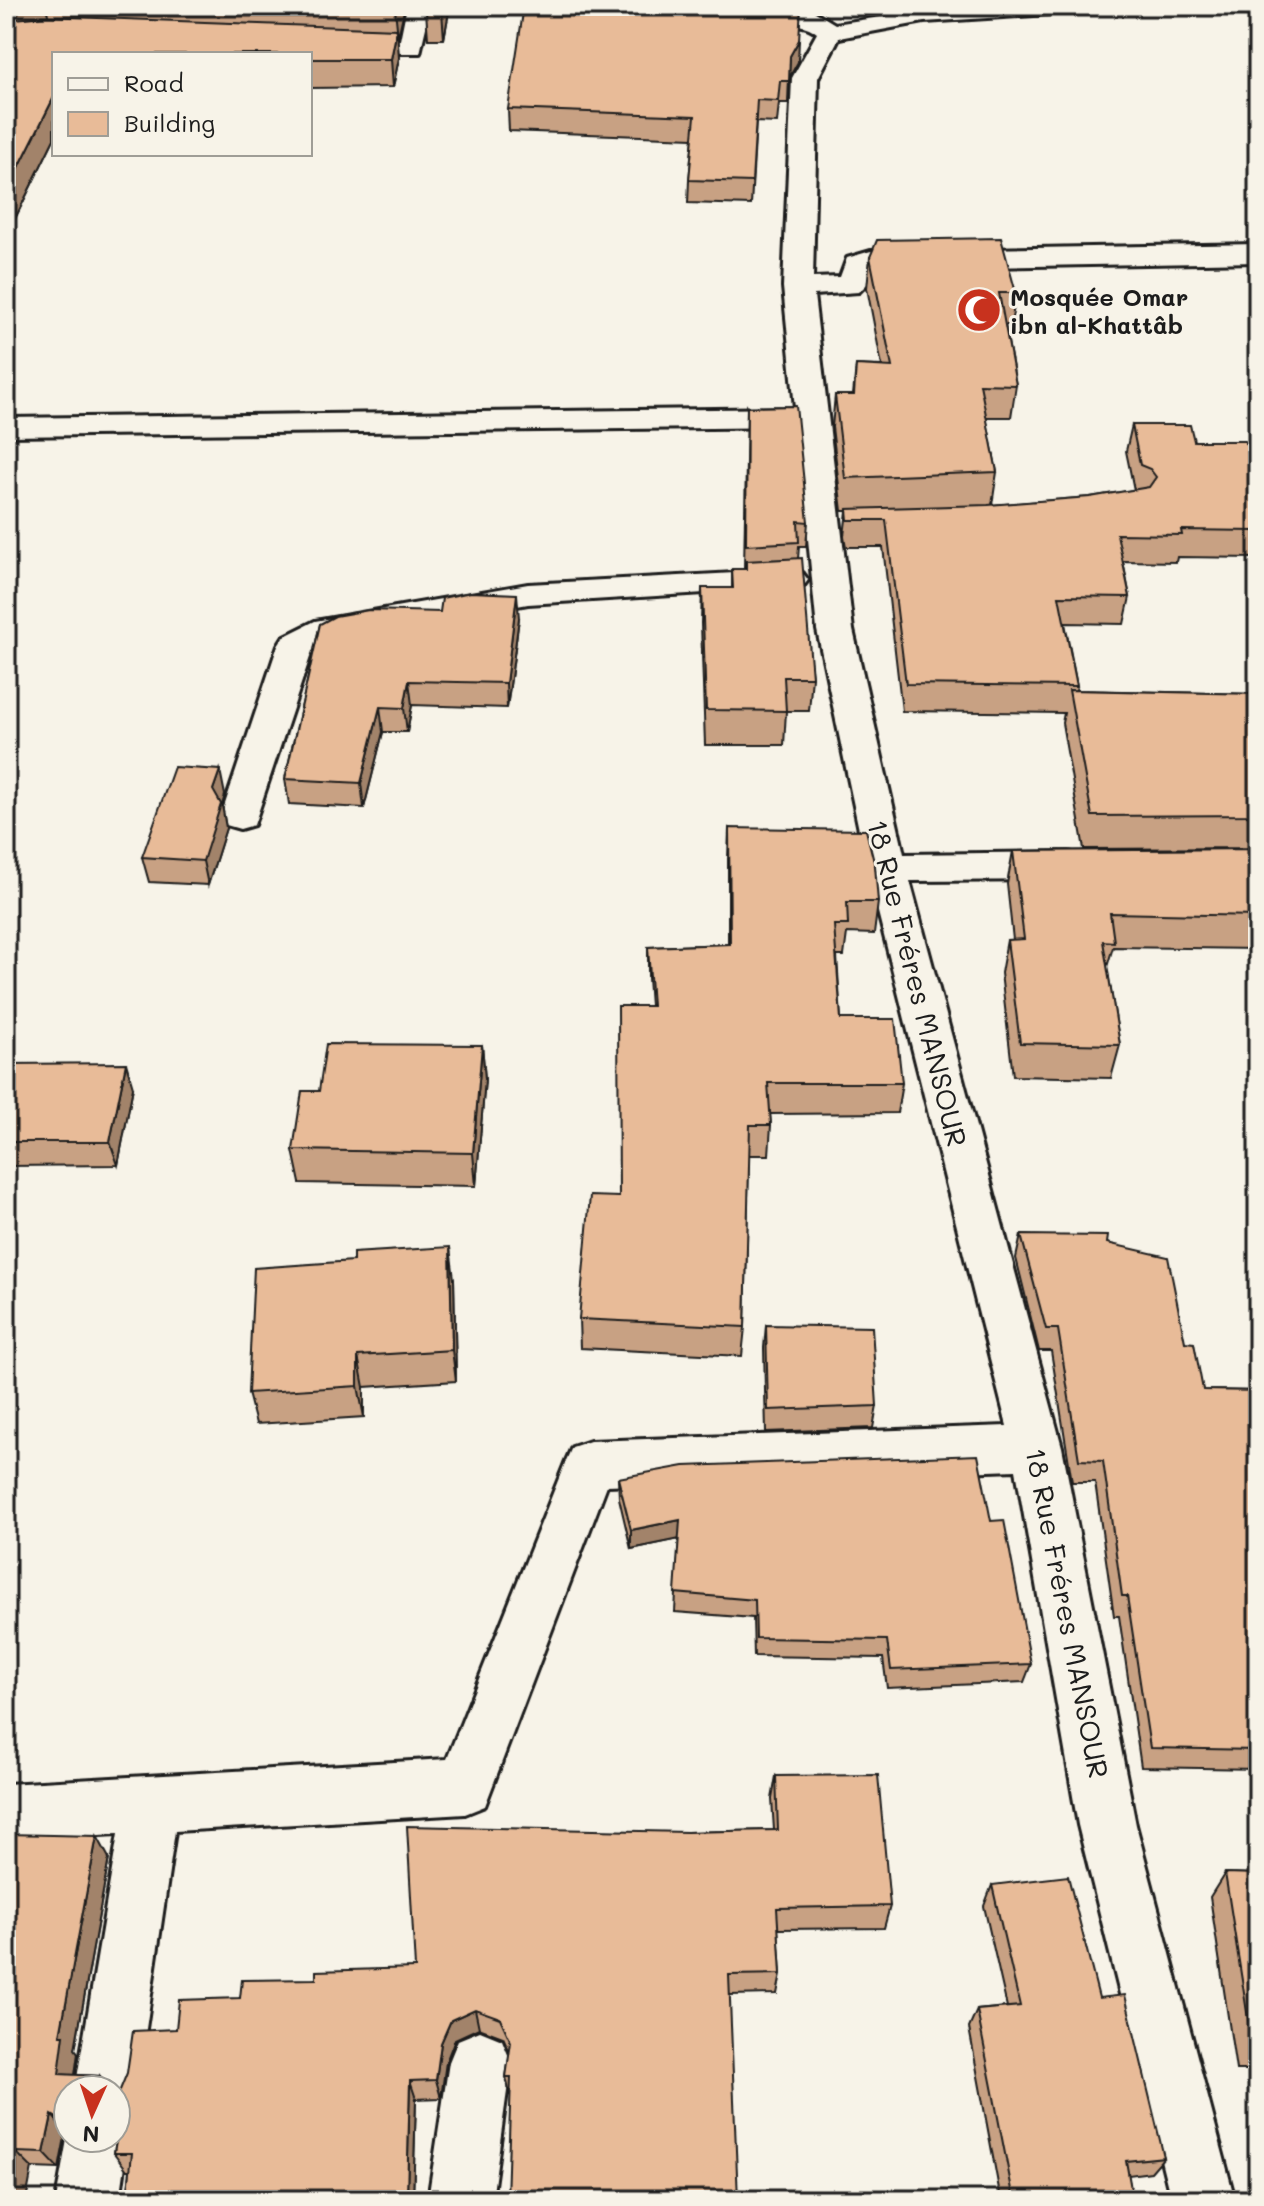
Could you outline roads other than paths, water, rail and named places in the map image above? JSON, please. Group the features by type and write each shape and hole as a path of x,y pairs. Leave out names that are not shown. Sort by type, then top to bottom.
{"street":[{"path":"317,45 411,48 419,6"},
{"path":"705,15 812,17 830,32 924,15 1065,6"},
{"name":"18 Rue Fréres MANSOUR","path":"830,32 805,78 798,287 812,417 838,523 829,578 835,630 887,868 1037,1447 1107,1825 1203,2200"},
{"path":"798,287 849,286 854,283 857,264 871,260 1258,253"},
{"path":"6,427 812,417"},
{"path":"240,816 296,645 327,629 528,594 829,578"},
{"path":"887,868 1103,866"},
{"path":"6,1812 465,1786 590,1463 1037,1447"},
{"path":"109,2074 151,1804"},
{"path":"460,2200 480,2062"},
{"path":"88,2200 95,2154"}],"place":[{"name":"Mosquée Omar ibn al-Khattâb","path":"979,310"}]}
